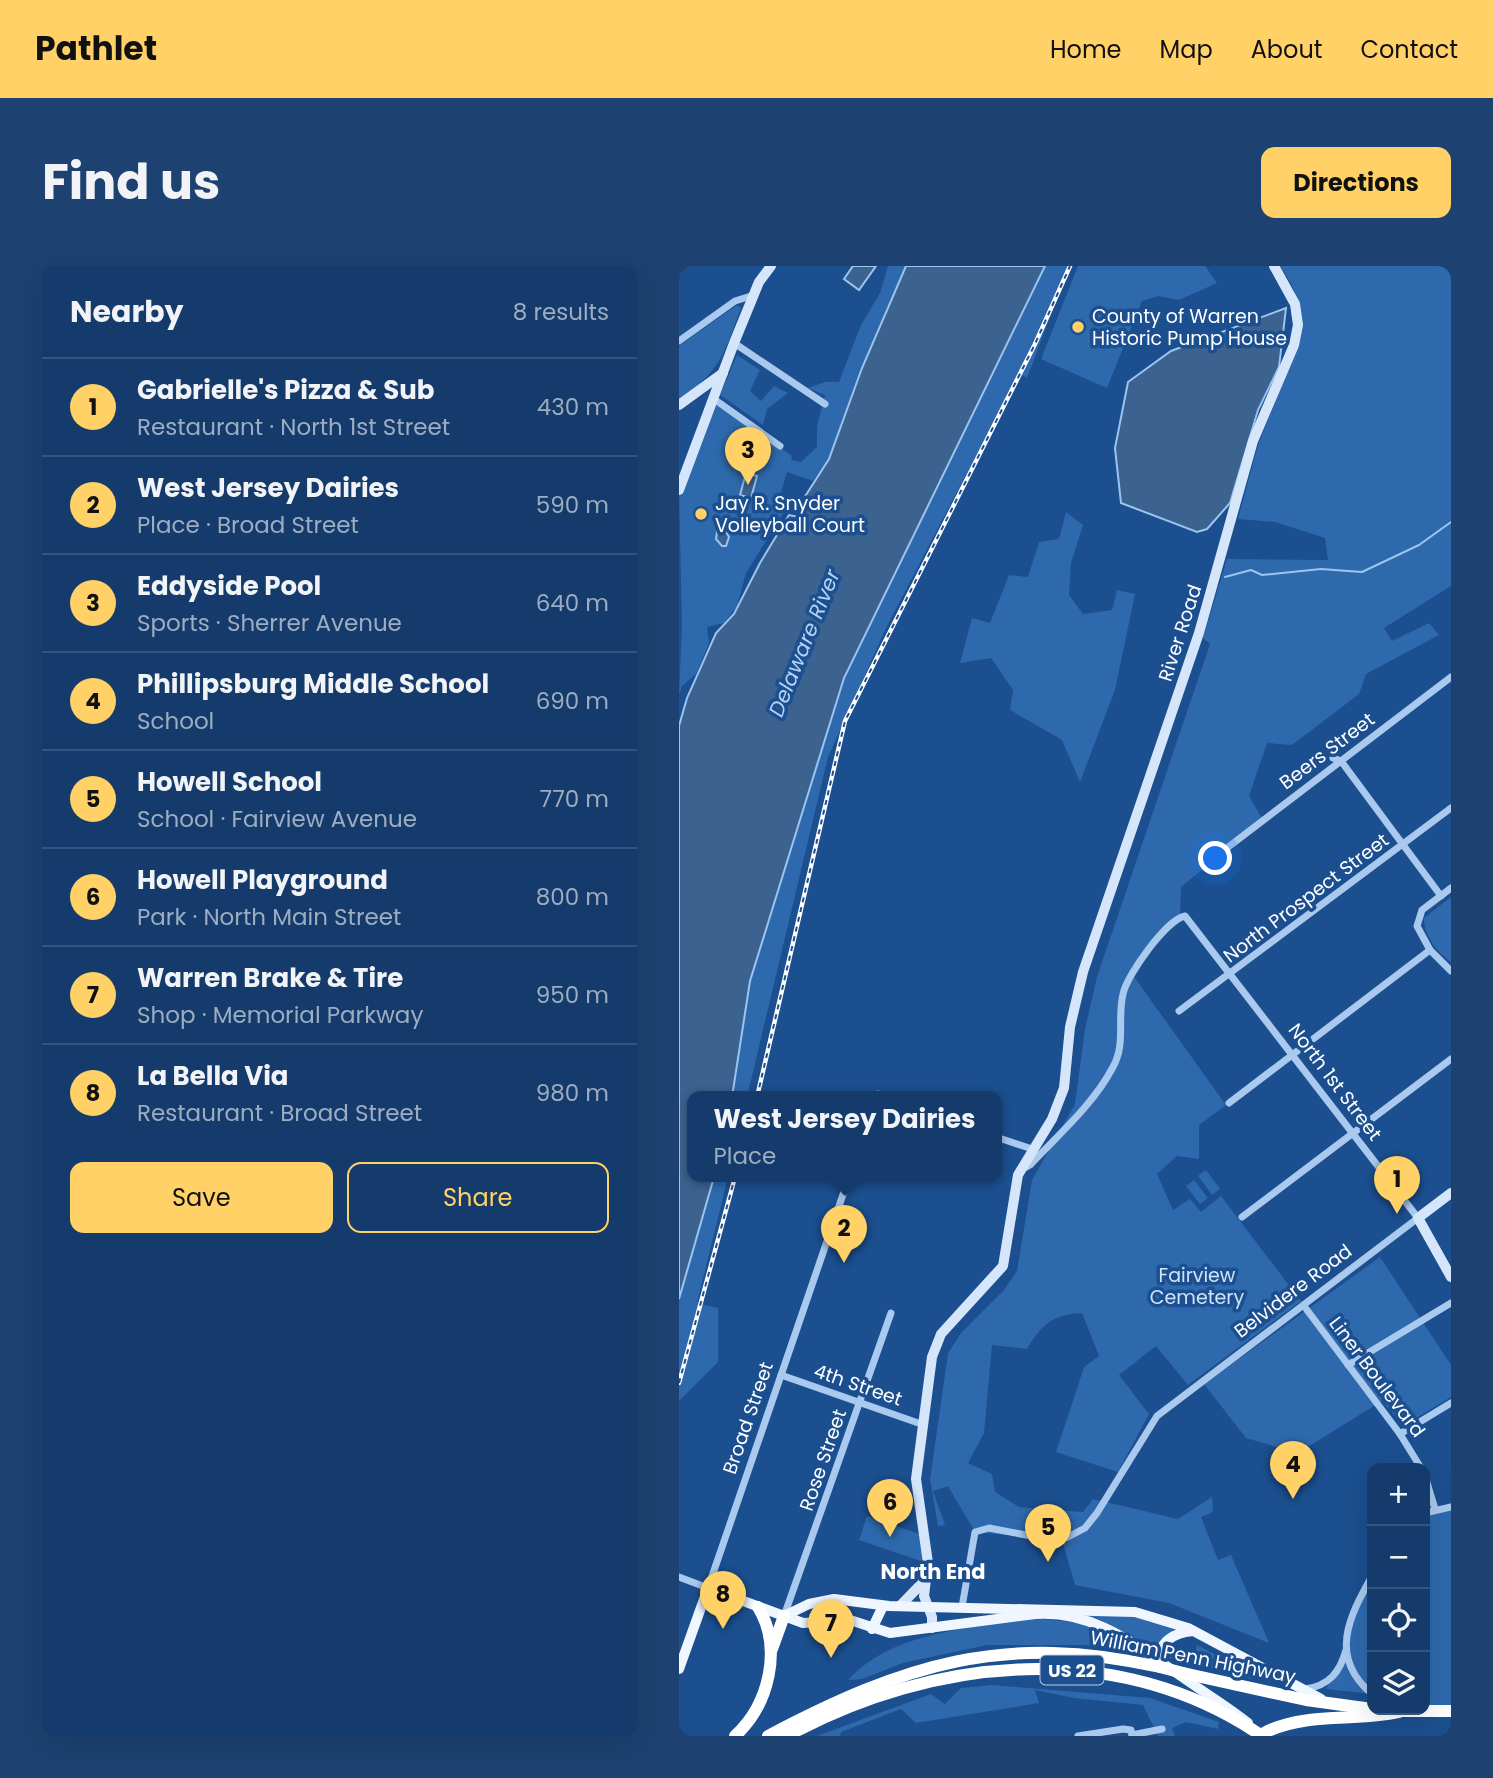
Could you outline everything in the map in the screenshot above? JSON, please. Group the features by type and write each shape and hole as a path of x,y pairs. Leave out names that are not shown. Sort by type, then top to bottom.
{"highway":[{"path":"758,1607 765,1620 771,1654"},
{"path":"735,1736 761,1700 771,1654 784,1616"},
{"name":"William Penn Highway","path":"768,1736 859,1690 912,1671 958,1660 1017,1653 1063,1653 1160,1665 1183,1673 1333,1704"},
{"name":"William Penn Highway","path":"787,1736 844,1707 903,1686 967,1673 1021,1668 1093,1672 1152,1684 1202,1702 1261,1733"},
{"name":"US 22","path":"1333,1704 1367,1708"},
{"path":"1430,1710 1449,1710"},
{"path":"1261,1733 1308,1719 1383,1715"}],"main road":[{"path":"708,1588 806,1623 850,1620 872,1629 897,1633 1041,1614 1079,1617 1111,1629 1261,1733"},
{"name":"Broad Street","path":"679,1669 708,1588"},
{"path":"784,1616 804,1606 828,1600 883,1606 1125,1611 1160,1618 1193,1631 1300,1690 1333,1704"},
{"path":"872,1629 883,1606"},
{"path":"967,1607 973,1623"},
{"path":"1160,1665 1160,1651 1168,1639 1193,1631"}],"street":[{"path":"679,490 734,343 754,295 771,266"},
{"name":"River Road","path":"932,1628 924,1593 929,1563 916,1479 930,1366 937,1341 1003,1266 1020,1170 1061,1100 1073,1013 1083,972 1199,633 1253,441 1294,345 1298,325 1295,304 1274,266"},
{"path":"679,341 735,301 754,295"},
{"path":"734,343 825,404"},
{"path":"679,405 723,373"},
{"path":"713,398 780,446"},
{"name":"Beers Street","path":"1223,851 1337,759 1451,677"},
{"path":"1337,759 1441,896"},
{"name":"North Prospect Street","path":"1179,1012 1451,808"},
{"path":"1451,888 1422,910 1417,919 1418,932 1430,950 1451,971"},
{"name":"North 1st Street","path":"1020,1170 1030,1165 1070,1124 1113,1069 1121,1044 1121,1001 1125,986 1164,931 1182,917 1190,919 1418,1218 1451,1277"},
{"path":"1229,1103 1430,950"},
{"path":"1242,1217 1451,1059"},
{"path":"1002,1139 1032,1149"},
{"name":"Broad Street","path":"708,1588 847,1182"},
{"name":"Belvidere Road","path":"967,1607 975,1532 984,1528 1042,1539 1068,1537 1091,1521 1156,1417 1451,1193"},
{"path":"1348,1365 1451,1303"},
{"name":"Liner Boulevard","path":"1304,1306 1400,1433 1418,1463"},
{"name":"Rose Street","path":"784,1616 891,1313"},
{"name":"4th Street","path":"782,1375 924,1425"},
{"path":"1400,1433 1451,1403"},
{"path":"1430,1492 1435,1509"},
{"path":"1430,1511 1451,1507"},
{"path":"679,1577 708,1588"},
{"path":"900,1606 926,1578"},
{"path":"1300,1690 1317,1687 1332,1678 1346,1649 1349,1618 1367,1585"},
{"path":"1346,1649 1356,1674 1367,1688"},
{"path":"1078,1736 1123,1729 1131,1730 1132,1736 1162,1729"}],"green space":[{"path":"888,266 906,266 862,368 829,459 813,481 787,472 778,502 787,507 746,573 737,606 724,623 707,627 709,643 696,674 682,686 679,695 682,627 679,490 714,399 792,456 791,460 801,462 817,447 817,426 825,395 808,388 825,382 839,382 861,325 880,293"},
{"path":"1045,266 1069,266 1027,378 1019,373 887,626 828,757 748,1091 733,1091 750,981 844,678"},
{"path":"1078,266 1205,266 1217,283 1179,300 1158,296 1142,301 1107,388 1041,359"},
{"name":"Fairview Cemetery","path":"1280,266 1451,266 1451,586 1384,628 1392,641 1429,623 1439,635 1366,674 1359,694 1292,745 1267,743 1249,796 1263,820 1181,887 1180,915 1132,974 1226,1105 1199,1125 1199,1159 1177,1156 1157,1174 1173,1210 1190,1199 1201,1212 1221,1196 1301,1301 1188,1385 1156,1346 1119,1375 1149,1414 1118,1472 1056,1452 1084,1367 1099,1356 1082,1313 1063,1316 1049,1322 1037,1333 1027,1349 992,1345 984,1433 968,1463 992,1474 995,1492 1019,1507 1083,1512 1093,1499 1178,1519 1212,1497 1213,1512 1201,1517 1218,1560 1231,1555 1269,1643 1169,1603 1075,1585 1062,1540 975,1532 948,1486 933,1491 945,1525 938,1526 930,1479 948,1353 961,1333 1004,1290 1017,1271 1032,1180 1075,1104 1085,1029 1097,977 1210,644 1203,638 1227,559 1328,560 1325,538 1275,522 1238,519 1258,445 1300,340 1298,301"},
{"path":"737,305 741,308 719,361 704,379 679,401 679,346"},
{"path":"737,355 760,370 750,391 761,401 774,386 788,393 767,409 763,425 720,395"},
{"path":"1066,512 1083,525 1071,563 1069,595 1083,614 1112,610 1117,590 1135,594 1115,690 1080,782 1062,740 1010,710 1013,690 991,658 960,663 972,618 990,623 1009,575 1028,577 1039,542 1059,539"},
{"path":"1451,897 1451,962 1432,943 1424,918"},
{"path":"1206,1170 1220,1189 1212,1195 1198,1176"},
{"path":"1194,1180 1208,1198 1200,1204 1186,1186"},
{"path":"713,1182 727,1182 697,1303 718,1308 718,1362 679,1401 679,1299"},
{"path":"1380,1257 1451,1365 1451,1397 1403,1426 1382,1401 1298,1453 1246,1438 1204,1384"},
{"path":"1451,1507 1451,1708 1430,1710 1430,1526 1430,1512"},
{"path":"867,1516 919,1534 924,1562 859,1540"},
{"path":"1367,1587 1367,1693 1326,1689 1347,1654 1346,1635"},
{"path":"1066,1611 1137,1616 1177,1628 1156,1654"},
{"path":"1032,1618 1086,1625 1110,1635 1135,1651 1084,1645 987,1645 903,1663 862,1679 848,1680 887,1651 910,1642 958,1630"},
{"path":"1197,1645 1254,1675 1253,1679 1169,1658 1171,1653 1195,1654"},
{"path":"992,1685 1150,1698 1219,1722 1218,1729 1186,1722 1172,1728 1175,1736 1158,1736 1143,1705 1074,1698 1035,1690 1039,1703 916,1723 901,1709 841,1732 840,1736 817,1736 931,1694 945,1704 961,1688"}],"water":[{"path":"853,266 876,266 859,290 844,279"},
{"name":"Delaware River","path":"906,266 1045,266 844,678 750,981 733,1091 687,1091 687,1182 713,1182 679,1299 679,726 687,698 716,633 734,614 789,515 799,517 805,508 804,498 829,459 862,368"},
{"path":"1286,308 1279,367 1258,410 1230,503 1207,529 1197,532 1121,503 1115,448 1128,382 1171,351"},
{"path":"746,473 757,476 751,498 740,495"},
{"path":"719,519 729,537 726,546 722,546 716,539"}],"waterway":[{"path":"1225,577 1251,570 1262,575 1321,569 1362,572 1419,545 1451,522"}],"railway":[{"path":"758,1091 845,721 1035,344 1070,266"},
{"path":"679,1383 734,1182"}],"place":[{"name":"County of Warren Historic Pump House","path":"1078,327"},
{"name":"Eddyside Pool","path":"748,485"},
{"name":"Jay R. Snyder Volleyball Court","path":"701,514"},
{"name":"Gabrielle's Pizza & Sub","path":"1397,1214"},
{"name":"West Jersey Dairies","path":"844,1263"},
{"name":"Phillipsburg Middle School","path":"1293,1499"},
{"name":"Howell Playground","path":"890,1537"},
{"name":"Howell School","path":"1048,1562"},
{"name":"La Bella Via","path":"723,1629"},
{"name":"Warren Brake & Tire","path":"831,1658"}],"district":[{"name":"North End","path":"933,1571"}]}
